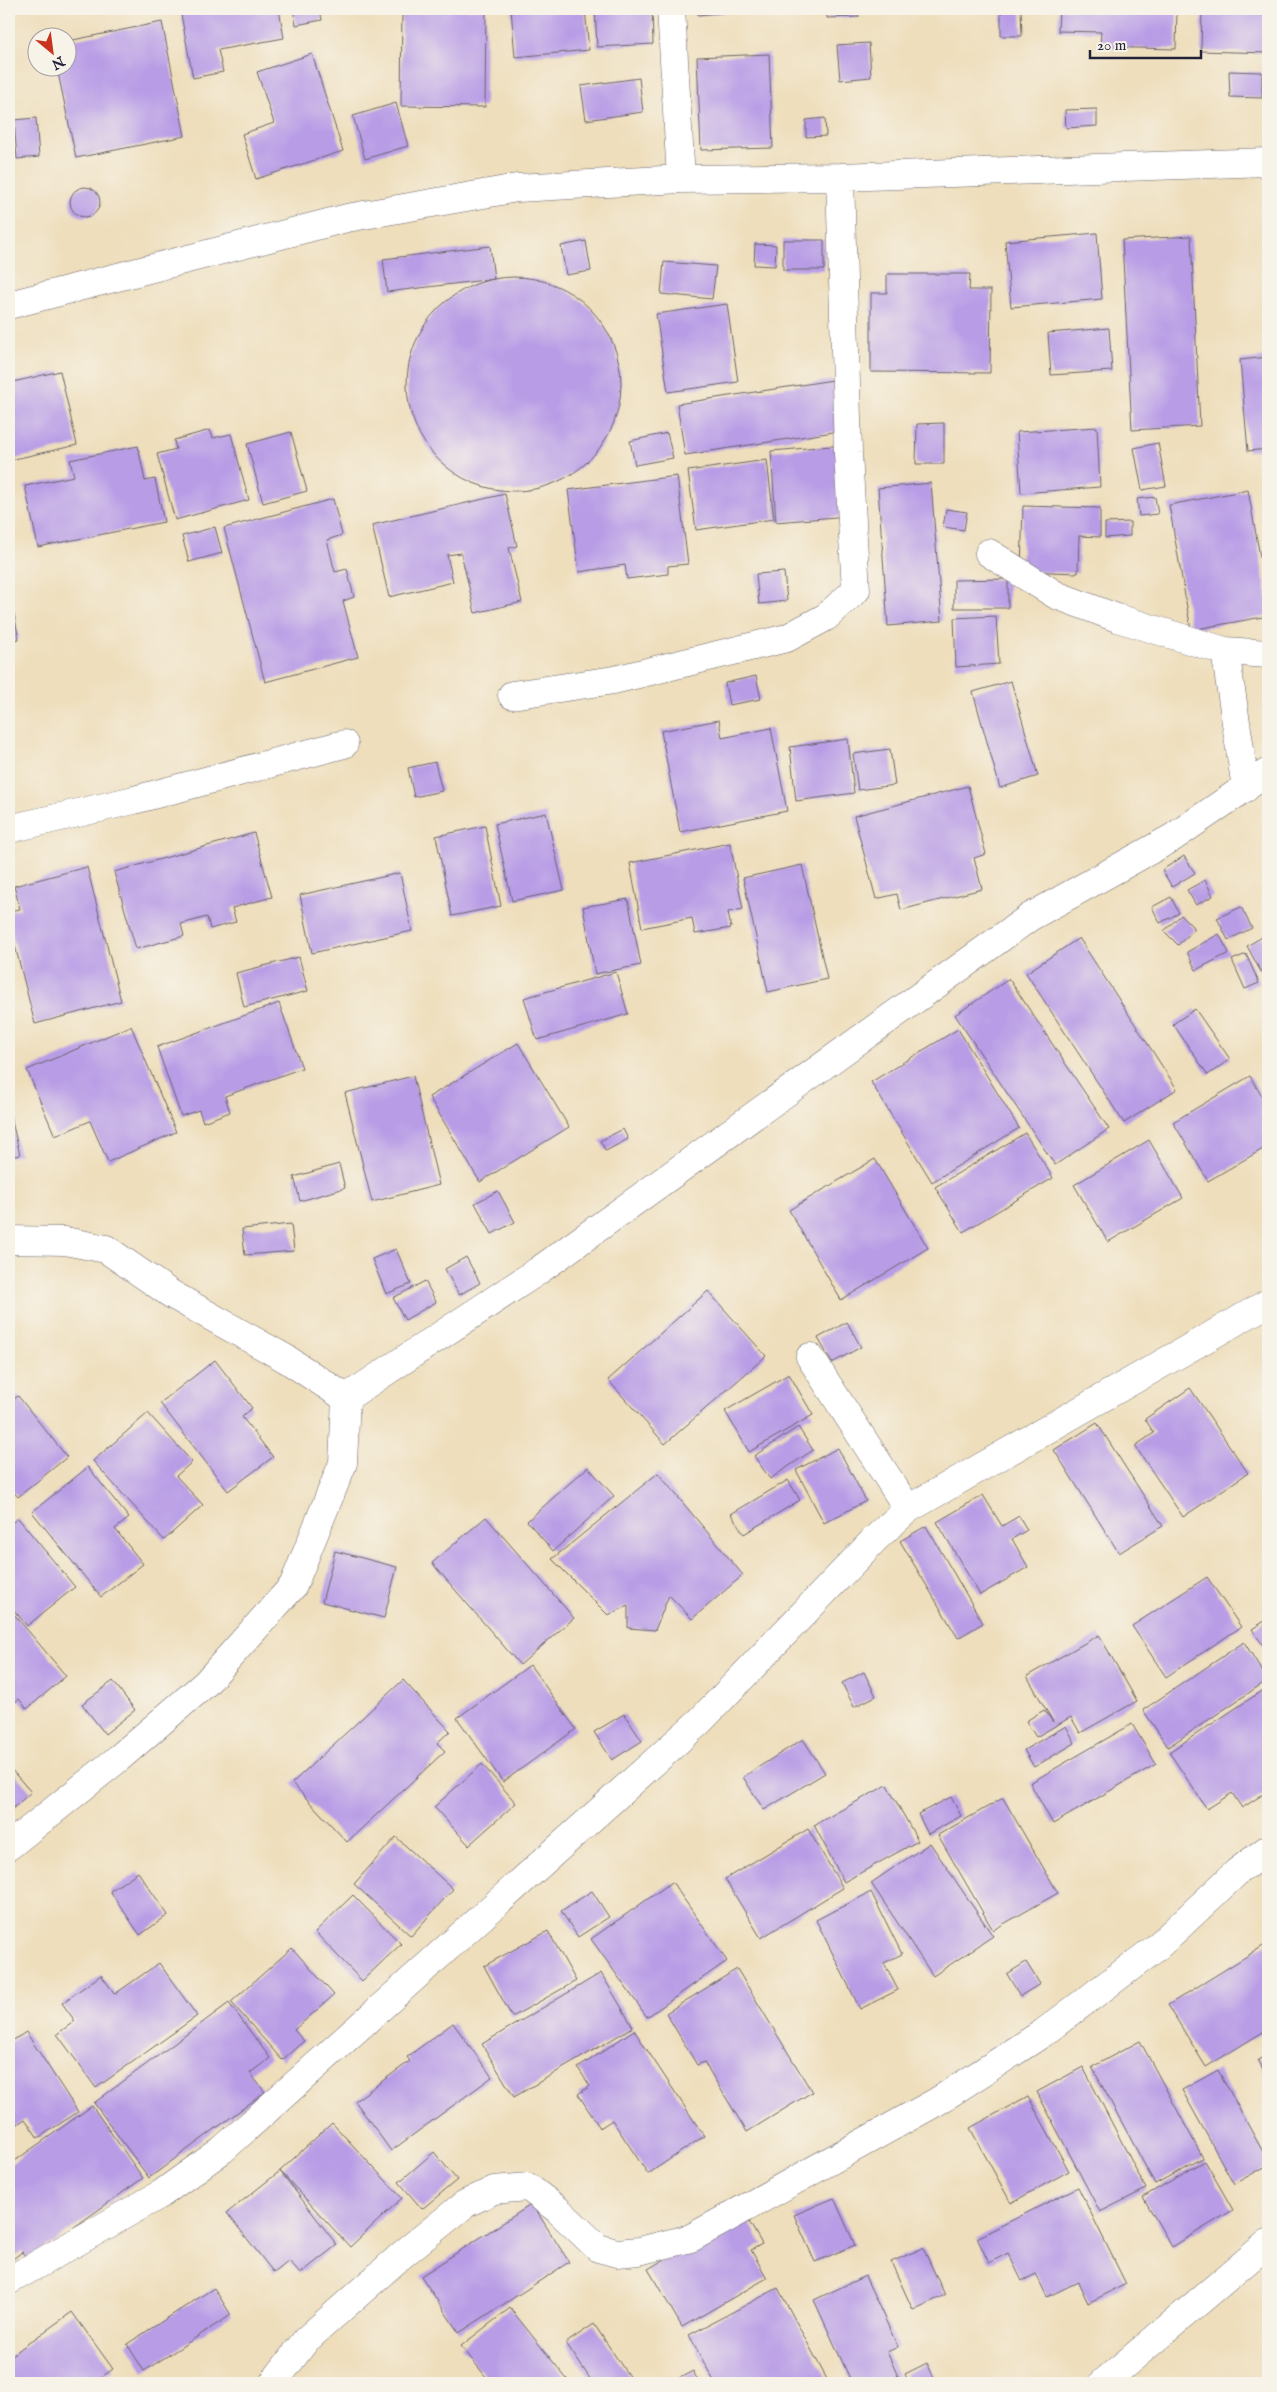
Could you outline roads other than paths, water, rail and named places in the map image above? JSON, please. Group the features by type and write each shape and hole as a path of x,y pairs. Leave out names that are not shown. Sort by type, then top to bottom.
{"street":[{"path":"671,9 681,179"},
{"path":"9,305 347,218 517,188 681,179 840,177 1268,162"},
{"path":"512,695 614,680 788,638 826,618 856,590 848,454 840,177"},
{"path":"988,554 1056,595 1117,618 1225,651 1268,654"},
{"path":"1225,651 1246,788"},
{"path":"9,829 134,800 344,744"},
{"path":"346,1398 538,1271 1030,917 1172,838 1268,772"},
{"path":"9,1240 65,1241 106,1250 171,1294 288,1360 346,1398"},
{"path":"10,2280 161,2194 222,2150 700,1722 877,1537 908,1509 1268,1303"},
{"path":"810,1357 908,1509"},
{"path":"9,1846 119,1758 206,1683 293,1586 343,1463 346,1398"},
{"path":"273,2383 306,2340 403,2254 465,2204 494,2190 528,2187 558,2210 598,2248 617,2253 639,2251 692,2238 938,2101 1043,2033 1156,1948 1237,1872 1268,1849"},
{"path":"1103,2383 1268,2243"}]}
